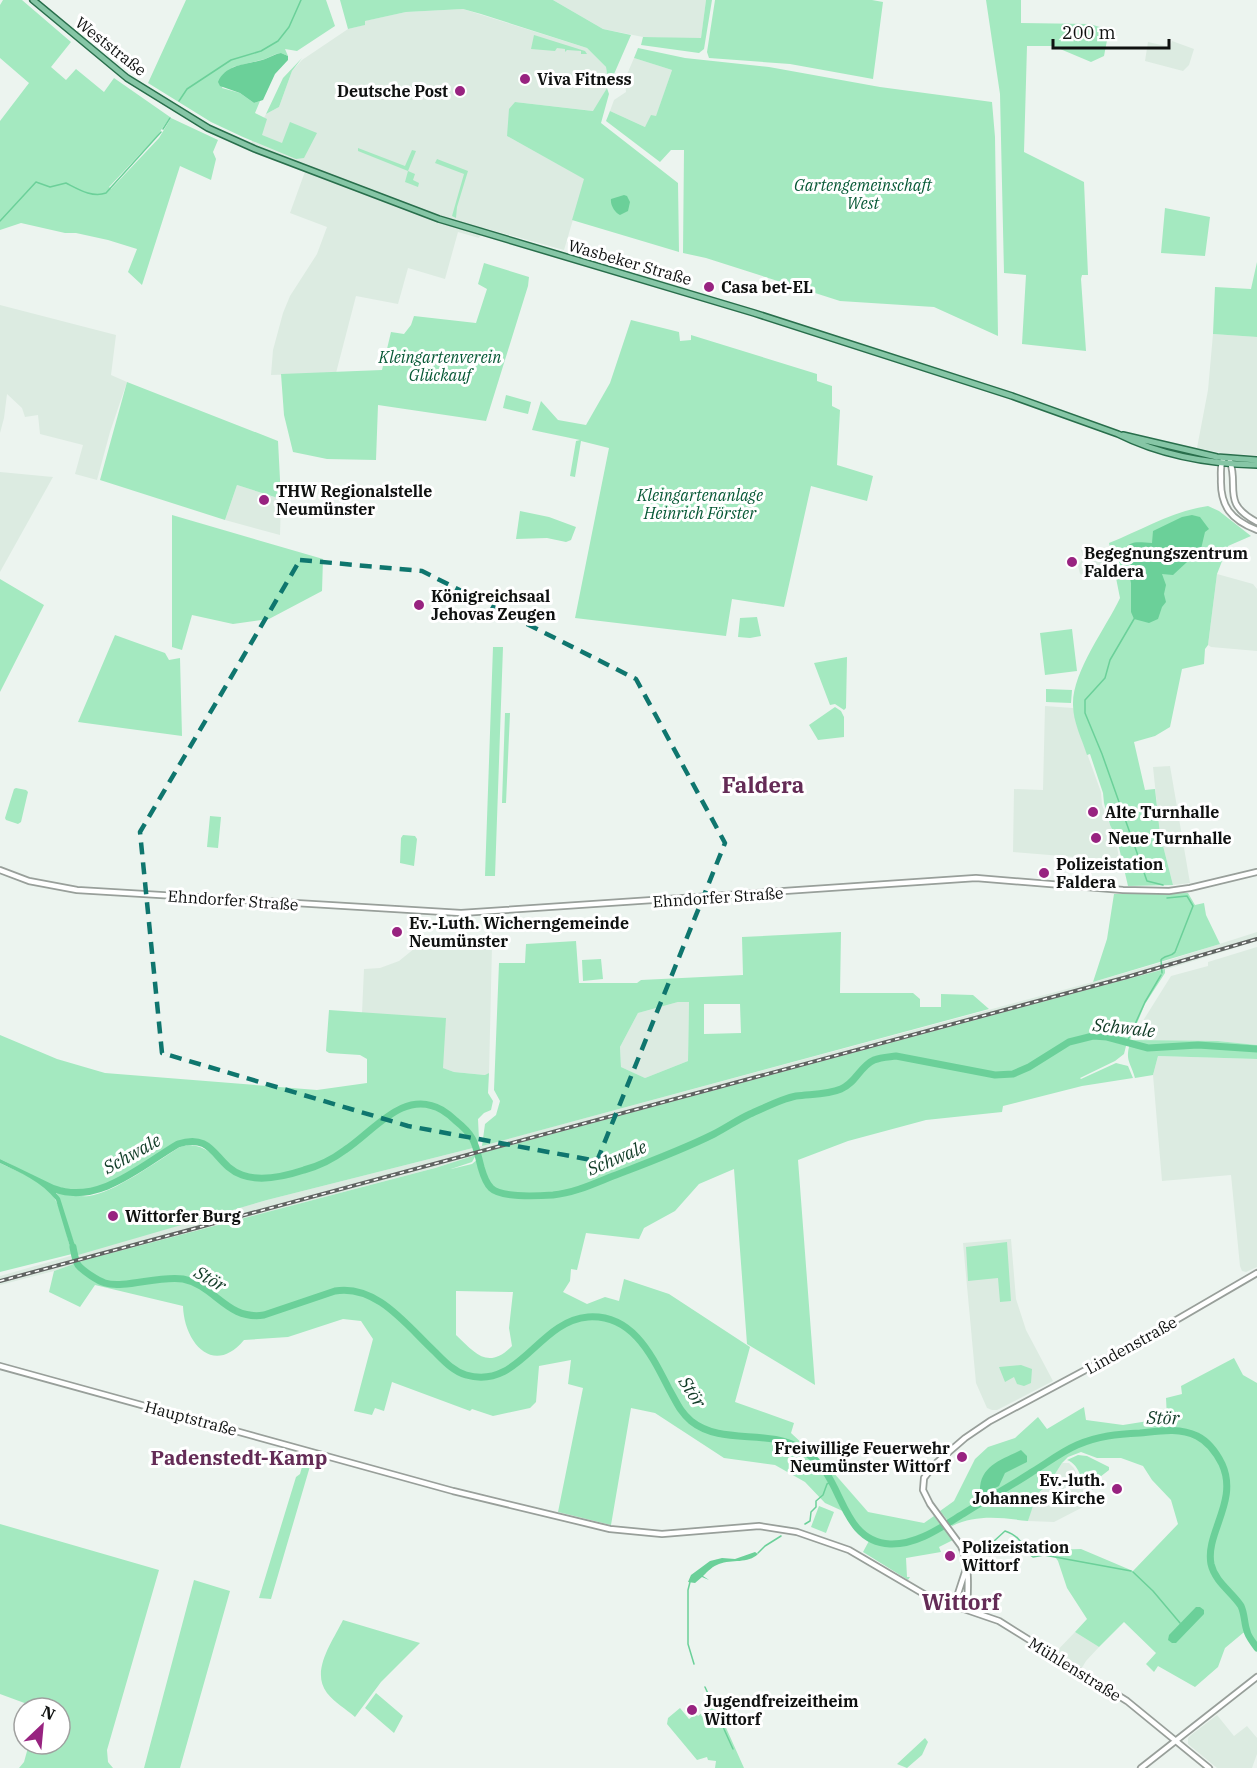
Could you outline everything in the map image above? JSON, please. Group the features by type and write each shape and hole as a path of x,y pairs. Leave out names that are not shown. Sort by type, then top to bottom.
{"main road":[{"name":"Weststraße","path":"33,0 116,70 176,110"},
{"name":"Wasbeker Straße","path":"176,110 208,129 255,149 439,219 765,317 1020,399 1132,441 1166,451 1227,461"},
{"path":"1227,461 1257,460"},
{"path":"1227,461 1257,465"}],"street":[{"path":"1227,461 1235,502 1243,512 1257,522"},
{"path":"1227,461 1222,500 1234,517 1257,530"},
{"name":"Ehndorfer Straße","path":"0,870 29,881 77,890 461,913 976,878 1123,890 1169,891 1201,886 1257,872"},
{"name":"Lindenstraße","path":"968,1566 961,1546 924,1494 922,1486 924,1478 935,1464 976,1429 1147,1337 1257,1274"},
{"name":"Hauptstraße","path":"0,1366 452,1490 625,1532 662,1534 756,1526 783,1528 849,1550 929,1597 954,1606"},
{"path":"954,1606 968,1566"},
{"path":"967,1609 968,1566"},
{"name":"Mühlenstraße","path":"954,1606 999,1621 1096,1682 1137,1709 1209,1768"},
{"path":"1141,1768 1257,1677"}],"highlighted area":[{"path":"300,560 422,571 636,679 725,843 597,1161 408,1126 162,1053 140,832"}],"shaded area":[{"path":"553,0 706,0 701,39 643,37 603,29"},
{"path":"463,9 587,48 606,67 608,80 611,81 594,111 515,102 507,136 585,179 564,250 484,228 479,238 458,232 445,279 408,268 398,304 356,296 336,373 271,375 273,350 283,313 290,296 317,254 327,227 290,213 307,166 251,143 266,114 279,107 292,71 302,60 348,29 364,25 364,21 406,12"},
{"path":"1172,41 1194,49 1189,65 1183,71 1145,61 1148,42 1170,47"},
{"path":"281,53 288,56 288,60 275,74 263,100 254,103 240,93 220,86 218,82 231,68"},
{"path":"634,58 672,70 656,117 645,127 610,111 614,100 626,92 625,79"},
{"path":"624,195 630,202 628,211 620,215 613,208 611,199"},
{"path":"0,305 116,335 111,375 127,382 97,480 75,474 83,445 40,434 38,415 25,417 22,408 7,394 0,433"},
{"path":"1213,334 1257,337 1257,455 1227,454 1197,448 1208,390"},
{"path":"0,472 53,477 0,572"},
{"path":"237,485 281,499 280,535 225,520"},
{"path":"1192,515 1200,517 1209,529 1205,532 1201,549 1173,575 1162,574 1166,585 1164,594 1166,602 1158,619 1149,623 1134,619 1131,612 1131,583 1124,550 1133,543 1152,543 1153,531 1182,517"},
{"path":"1097,547 1104,568 1080,574 1078,566 1083,558 1081,550"},
{"path":"1217,574 1253,584 1257,589 1257,651 1208,645"},
{"path":"1045,706 1073,708 1077,726 1101,792 1102,805 1116,840 1119,859 1013,852 1014,789 1043,790"},
{"path":"1170,766 1190,883 1173,885 1160,834 1153,767"},
{"path":"1257,932 1257,941 1174,967 479,1154 435,1168 85,1260 54,1271 0,1285 0,1276 267,1200 473,1148 1093,982"},
{"path":"420,944 458,947 492,946 489,1073 486,1075 454,1072 443,1068 362,1013 364,969 380,968 399,961"},
{"path":"1257,947 1257,1045 1218,1041 1150,1041 1143,1039 1141,1024 1171,976 1208,966 1208,962"},
{"path":"678,1002 689,1002 688,1061 645,1078 621,1067 620,1047 638,1013"},
{"path":"1158,1056 1257,1059 1257,1267 1246,1272 1242,1271 1240,1266 1231,1175 1162,1181 1153,1075"},
{"path":"0,1159 62,1189 62,1193 56,1193 60,1198 78,1255 73,1257 56,1200 38,1183 0,1163"},
{"path":"1011,1239 1016,1299 1026,1330 1053,1381 997,1410 992,1410 987,1408 976,1383 963,1243"},
{"path":"1021,1450 1027,1456 1027,1462 1005,1473 999,1486 985,1493 980,1492 983,1476 987,1470"},
{"path":"1062,1463 1069,1463 1074,1468 1088,1501 1087,1505 1054,1522 1028,1521 1035,1497 1048,1485"},
{"path":"755,1552 758,1554 750,1559 715,1566 703,1576 709,1580 702,1577 695,1583 688,1582 691,1575 710,1561 722,1558 735,1559"},
{"path":"1196,1607 1204,1610 1204,1614 1176,1643 1168,1640 1169,1635"},
{"path":"1075,1632 1099,1647 1080,1671 1053,1655"},
{"path":"1217,1715 1234,1736 1247,1726 1257,1738 1257,1754 1252,1768 1217,1768 1188,1744 1188,1738 1191,1735"}],"green space":[{"path":"3,0 22,0 71,42 51,67 66,80 76,69 104,92 114,78 170,117 157,136 109,187 111,189 159,138 171,118 218,140 213,152 216,159 211,180 180,166 142,285 128,272 137,249 108,240 21,223 0,230 0,121 29,83 0,58 0,5"},
{"path":"186,0 326,0 335,26 297,51 285,49 288,56 281,53 276,54 233,67 222,88 240,93 254,103 260,101 255,113 267,119 262,135 282,143 290,122 317,133 304,158 296,159 211,122 148,83"},
{"path":"340,0 553,0 603,29 631,35 611,81 608,80 606,67 587,48 481,14 463,9 406,12 365,21 365,25 348,29"},
{"path":"706,0 712,0 704,49 699,53 641,45 643,37 701,38"},
{"path":"715,0 872,0 883,2 873,79 790,64 709,58 707,52"},
{"path":"986,0 1021,0 1021,23 1090,24 1109,30 1104,56 1091,62 1053,46 1027,46 1024,152 1084,182 1088,275 1082,275 1081,279 1086,351 1022,344 1026,275 1004,273 1000,94"},
{"path":"534,35 585,51 587,54 581,54 581,51 567,50 565,52 565,49 557,48 555,51 531,49"},
{"name":"Gartengemeinschaft West","path":"638,48 685,58 769,67 880,87 992,102 995,137 998,336 934,307 840,301 706,258 683,253 684,150 671,150 660,162 606,121 610,111 645,127 651,115 656,116 672,70 634,58"},
{"path":"302,58 292,71 279,107 266,114 283,78"},
{"path":"607,88 609,94 601,123 678,183 679,252 572,220 584,179 507,136 509,109 515,102 593,111"},
{"path":"358,148 405,166 412,150 416,151 408,171 358,151"},
{"path":"437,159 468,171 456,218 452,216 464,174 435,163"},
{"path":"408,171 415,174 413,180 419,183 418,187 405,182"},
{"path":"1165,208 1210,217 1205,256 1161,253"},
{"path":"1257,262 1257,337 1213,334 1215,287 1251,289"},
{"name":"Kleingartenverein Glückauf","path":"484,263 529,277 486,421 378,405 376,460 327,459 293,452 284,415 281,374 382,370 391,332 404,334 414,316 476,323 487,289 478,284"},
{"name":"Kleingartenanlage Heinrich Förster","path":"631,320 679,332 680,341 691,340 691,335 817,374 817,381 832,386 832,406 840,410 837,465 873,476 867,501 811,486 784,607 732,599 726,636 575,618 609,448 581,441 575,477 570,476 576,441 580,440 532,430 541,401 558,420 586,425 610,383"},
{"path":"127,382 278,441 281,499 237,485 225,520 100,480"},
{"path":"506,395 531,402 528,414 503,408"},
{"path":"1208,506 1219,511 1251,536 1228,546 1217,574 1204,664 1182,669 1170,727 1155,736 1134,742 1145,790 1155,789 1160,834 1173,885 1128,886 1103,793 1090,754 1087,755 1076,724 1073,711 1074,692 1091,650 1120,598 1109,543 1170,516"},
{"path":"520,511 549,517 576,527 571,540 566,542 547,538 516,539"},
{"path":"172,515 323,559 322,591 269,619 233,624 192,615 182,650 172,647"},
{"path":"0,579 44,605 0,692"},
{"path":"757,617 761,636 738,637 740,618"},
{"path":"1072,629 1077,671 1045,675 1040,633"},
{"path":"115,635 165,653 169,660 180,658 182,736 78,722"},
{"path":"493,647 503,647 495,876 485,876"},
{"path":"847,657 846,708 844,710 835,704 830,705 814,663"},
{"path":"1046,689 1072,690 1071,703 1046,702"},
{"path":"835,707 844,717 844,737 818,740 809,725"},
{"path":"505,713 510,713 506,803 502,803"},
{"path":"16,788 28,792 21,822 18,824 5,818"},
{"path":"210,816 221,817 218,848 207,847"},
{"path":"403,835 415,836 417,839 414,866 400,863"},
{"path":"1188,893 1195,905 1204,903 1206,915 1220,944 1093,982 1107,939 1114,894"},
{"path":"841,932 840,993 913,993 920,999 920,1007 941,1007 941,994 973,995 989,1009 482,1146 485,1124 496,1115 500,1101 494,1090 499,963 525,963 526,944 576,941 579,983 637,983 641,980 743,975 742,937","holes":["678,1002 689,1002 688,1061 645,1078 621,1067 620,1047 638,1013","704,1004 740,1004 741,1033 704,1034"]},
{"path":"601,959 603,979 583,981 582,960"},
{"path":"1165,969 1165,973 1145,1004 1130,1040 1218,1041 1257,1045 1257,1059 1158,1056 1153,1075 1135,1078 1128,1058 1130,1043 1127,1042 1124,1054 1115,1061 1080,1078 1116,1063 1128,1066 1133,1078 1082,1086 1003,1106 1002,1112 926,1120 848,1141 798,1160 815,1385 747,1344 734,1169 699,1184 675,1211 644,1228 639,1239 586,1233 577,1270 571,1269 570,1281 563,1292 587,1304 605,1297 619,1301 624,1279 669,1294 750,1347 735,1402 794,1423 791,1433 833,1472 868,1512 924,1523 934,1516 953,1540 939,1547 941,1552 906,1558 907,1577 910,1577 908,1580 863,1552 870,1539 855,1526 847,1513 825,1503 805,1482 775,1465 724,1458 655,1413 631,1408 611,1525 558,1512 583,1388 568,1384 571,1360 539,1366 536,1402 530,1408 493,1416 472,1409 470,1411 392,1382 384,1411 375,1408 372,1415 354,1411 373,1339 361,1321 343,1319 288,1337 244,1340 233,1351 222,1355 211,1355 202,1350 189,1332 183,1306 95,1285 80,1307 49,1292 54,1271 85,1260 435,1168 476,1155 472,1162 451,1169 472,1164 479,1158 478,1154","holes":["456,1291 513,1292 509,1328 512,1346 496,1357 482,1357 456,1335"]},
{"path":"329,1010 446,1018 443,1068 454,1072 485,1075 489,1073 488,1093 493,1101 491,1110 478,1119 479,1140 477,1144 469,1130 458,1119 432,1103 469,1136 473,1148 267,1200 78,1255 56,1191 81,1196 99,1194 123,1183 180,1147 189,1145 205,1149 240,1177 241,1175 212,1150 198,1142 178,1144 101,1188 85,1190 72,1190 48,1183 0,1159 0,1035 57,1059 105,1073 317,1090 367,1083 367,1059 360,1055 326,1051"},
{"path":"0,1163 30,1178 51,1193 60,1211 72,1254 0,1272"},
{"path":"1007,1242 1011,1301 1000,1302 998,1278 968,1281 966,1247"},
{"path":"1234,1358 1243,1375 1257,1383 1257,1648 1247,1632 1243,1633 1225,1648 1218,1667 1195,1687 1158,1666 1154,1672 1146,1664 1156,1653 1124,1622 1099,1647 1075,1632 1087,1619 1067,1588 1058,1561 1050,1550 1081,1549 1133,1571 1178,1524 1171,1500 1152,1480 1143,1466 1121,1458 1097,1458 1081,1452 1068,1457 1048,1485 1037,1494 1028,1521 980,1518 952,1526 940,1511 954,1501 975,1459 988,1447 1015,1438 1038,1417 1047,1429 1084,1407 1086,1420 1123,1425 1167,1418 1166,1398 1182,1394 1181,1386"},
{"path":"1021,1365 1032,1369 1031,1383 1024,1386 1017,1384 1014,1377 1005,1382 999,1367"},
{"path":"308,1454 313,1456 271,1599 259,1598 296,1477 300,1474 305,1456"},
{"path":"1078,1455 1087,1456 1109,1467 1088,1497 1078,1470 1072,1462 1067,1460"},
{"path":"819,1506 834,1512 826,1533 811,1527"},
{"path":"0,1524 159,1570 107,1750 108,1762 113,1768 19,1768 26,1756 72,1756 72,1696 12,1696 12,1698 0,1694"},
{"path":"194,1580 230,1591 180,1768 144,1768"},
{"path":"343,1620 420,1643 381,1682 355,1717 327,1693 322,1684 321,1675 325,1656"},
{"path":"376,1693 403,1716 394,1733 365,1708"},
{"path":"715,1703 744,1768 715,1768 716,1761 708,1760 707,1757 697,1760 667,1724 668,1718 680,1708 689,1719 696,1714 698,1716"},
{"path":"925,1738 928,1742 922,1755 907,1768 897,1764"}],"waterway":[{"path":"179,101 187,89 231,60 261,51 278,41 289,27 301,0"},
{"path":"163,129 170,118"},
{"path":"0,221 36,182 50,187 66,183 90,194 106,193 161,132"},
{"path":"1134,619 1110,660 1105,678 1085,700 1085,713 1147,881 1163,885"},
{"path":"1162,973 1161,960 1175,952 1193,906 1187,896 1167,898"},
{"path":"1127,1042 1145,1002 1161,975"},
{"name":"Schwale","path":"55,1189 71,1193 88,1192 104,1187 135,1172 178,1144 190,1141 200,1142 207,1146 225,1164 242,1175 265,1178 289,1174 331,1159 390,1115 415,1104 428,1105 442,1110 468,1132 476,1147 487,1183 491,1188 511,1195 553,1195 583,1188 677,1151 784,1099 841,1089 851,1083 865,1066 879,1058 896,1056 995,1075 1013,1074 1029,1067 1069,1042 1093,1036 1107,1037 1148,1048 1198,1045 1257,1049"},
{"name":"Stör","path":"73,1247 78,1265 102,1282 122,1284 183,1279 204,1288 240,1313 251,1315 264,1315 335,1291 364,1294 390,1309 449,1365 466,1375 484,1377 500,1373 515,1365 555,1330 571,1321 588,1317 617,1322 629,1330 648,1351 678,1406 691,1421 703,1429 717,1433 774,1439 801,1449 825,1471 856,1527 865,1536 890,1544 910,1541 930,1534 1065,1451 1085,1442 1115,1435 1162,1431 1190,1433 1209,1444 1222,1464 1227,1491 1210,1552 1211,1564 1220,1582 1241,1606 1248,1633 1257,1648"},
{"path":"805,1524 810,1521 816,1501 823,1495 827,1484 832,1481"},
{"path":"969,1552 993,1542 1005,1531 1016,1537 1033,1557 1044,1555 1131,1571"},
{"path":"758,1553 781,1536"},
{"path":"1133,1572 1153,1591 1180,1623"},
{"path":"690,1582 688,1644 694,1664"},
{"path":"705,1687 733,1749"}],"railway":[{"path":"0,1281 1127,977 1257,939"}],"place":[{"name":"Viva Fitness","path":"525,79"},
{"name":"Deutsche Post","path":"460,91"},
{"name":"Casa bet-EL","path":"709,287"},
{"name":"THW Regionalstelle Neumünster","path":"264,500"},
{"name":"Begegnungszentrum Faldera","path":"1072,562"},
{"name":"Königreichsaal Jehovas Zeugen","path":"419,605"},
{"name":"Alte Turnhalle","path":"1093,812"},
{"name":"Neue Turnhalle","path":"1096,838"},
{"name":"Polizeistation Faldera","path":"1044,873"},
{"name":"Ev.-Luth. Wicherngemeinde Neumünster","path":"397,932"},
{"name":"Wittorfer Burg","path":"113,1216"},
{"name":"Freiwillige Feuerwehr Neumünster Wittorf","path":"962,1457"},
{"name":"Ev.-luth. Johannes Kirche","path":"1117,1489"},
{"name":"Polizeistation Wittorf","path":"950,1556"},
{"name":"Jugendfreizeitheim Wittorf","path":"692,1710"}],"district":[{"name":"Faldera","path":"763,785"},
{"name":"Padenstedt-Kamp","path":"239,1458"},
{"name":"Wittorf","path":"961,1602"}]}
